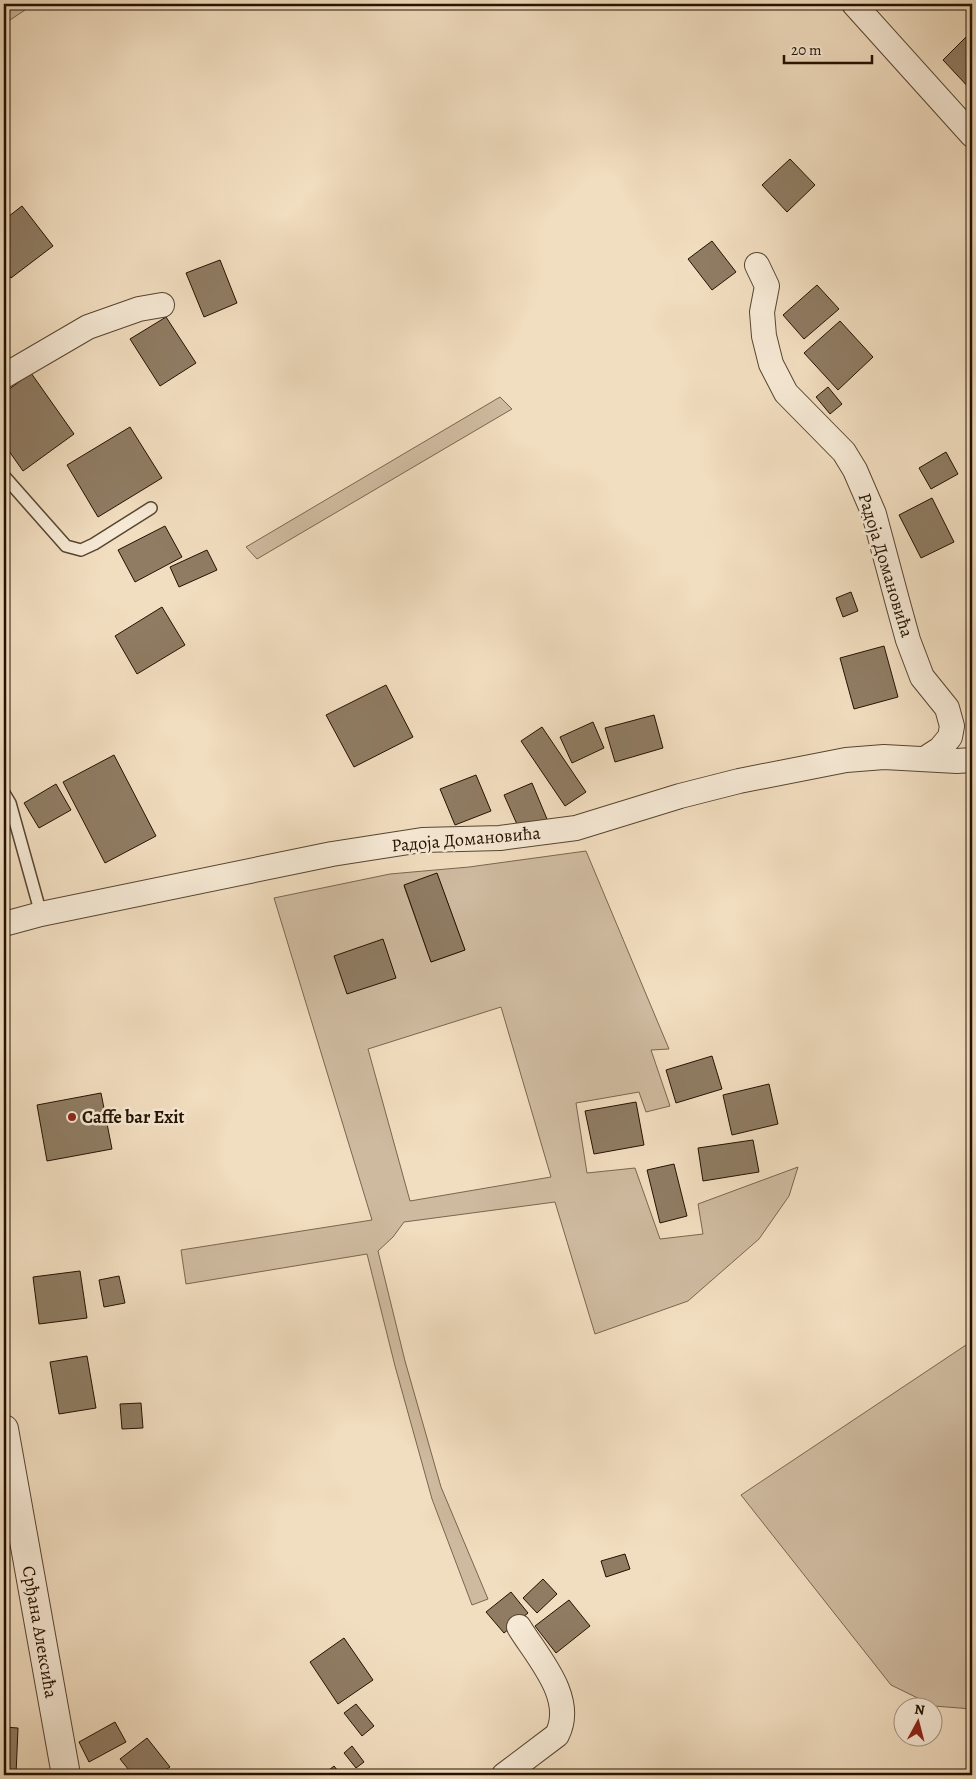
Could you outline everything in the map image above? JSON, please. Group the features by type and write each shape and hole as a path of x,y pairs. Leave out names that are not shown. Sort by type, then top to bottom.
{"street":[{"path":"854,4 972,135"},
{"name":"Радоја Домановића","path":"757,265 767,286 762,312 764,336 771,364 786,393 844,452 855,470 874,514 899,608 922,677 947,708 952,726 950,737 940,749 926,758"},
{"path":"4,376 88,326 162,305"},
{"name":"Радоја Домановића","path":"4,924 41,914 332,854 422,840 500,838 576,828 680,796 739,781 846,760 884,756 957,761 972,760"},
{"name":"Срђана Алексића","path":"4,1429 66,1775"},
{"path":"504,1775 557,1735 562,1726 564,1714 562,1700 554,1681 519,1628"}],"lane":[{"path":"4,476 66,546 81,550 94,544 151,508"},
{"path":"4,793 10,803 41,914"}],"shaded area":[{"path":"4,4 34,4 4,24"},
{"path":"500,397 512,409 257,559 246,547"},
{"path":"586,851 669,1049 651,1050 670,1106 646,1112 639,1092 576,1103 587,1173 635,1168 660,1239 703,1234 698,1204 798,1167 789,1196 759,1239 688,1301 595,1334 555,1202 404,1222 393,1237 378,1251 405,1361 441,1487 488,1599 472,1605 432,1499 395,1366 367,1254 186,1284 181,1250 372,1220 274,898 390,874 469,867","holes":["437,874 465,950 431,962 404,886","501,1007 551,1177 410,1201 368,1049"]},
{"path":"972,1341 972,1709 944,1707 944,1696 914,1696 891,1685 741,1495"}],"building":[{"path":"972,31 972,91 943,60"},
{"path":"790,159 815,185 787,212 762,185"},
{"path":"22,206 53,246 11,278 4,269 4,220"},
{"path":"712,241 736,272 712,290 688,259"},
{"path":"220,260 237,303 204,317 186,273"},
{"path":"817,285 839,309 804,339 783,315"},
{"path":"166,317 196,363 160,386 130,339"},
{"path":"840,321 873,357 838,390 804,353"},
{"path":"31,373 74,434 23,471 4,444 4,393"},
{"path":"828,387 842,404 830,414 816,397"},
{"path":"130,427 162,478 98,517 67,465"},
{"path":"946,452 958,474 931,489 919,468"},
{"path":"932,498 954,542 921,558 899,515"},
{"path":"165,526 182,557 135,582 118,550"},
{"path":"207,550 217,570 179,587 170,567"},
{"path":"851,592 858,611 843,617 836,598"},
{"path":"162,607 185,645 137,674 115,636"},
{"path":"884,646 898,697 854,709 840,658"},
{"path":"386,685 413,737 354,767 326,715"},
{"path":"654,715 663,748 615,762 605,728"},
{"path":"593,722 604,748 572,763 560,737"},
{"path":"542,727 586,792 565,806 521,741"},
{"path":"114,755 156,836 105,863 63,782"},
{"path":"476,775 491,811 455,825 440,789"},
{"path":"532,783 547,819 520,831 504,795"},
{"path":"56,784 71,810 39,828 24,803"},
{"path":"437,873 465,950 431,962 404,885"},
{"path":"383,939 396,978 347,994 334,956"},
{"path":"712,1056 722,1089 676,1103 666,1070"},
{"path":"769,1084 778,1124 732,1135 723,1095"},
{"path":"101,1093 112,1149 47,1161 37,1105"},
{"path":"636,1102 644,1145 594,1154 585,1111"},
{"path":"753,1140 759,1172 703,1181 698,1148"},
{"path":"674,1164 687,1216 660,1223 647,1170"},
{"path":"80,1271 87,1318 39,1324 33,1277"},
{"path":"119,1276 125,1303 104,1307 99,1280"},
{"path":"87,1356 96,1408 59,1414 50,1362"},
{"path":"141,1403 143,1428 122,1429 120,1404"},
{"path":"625,1554 630,1569 606,1577 601,1561"},
{"path":"543,1579 557,1594 537,1613 523,1598"},
{"path":"511,1592 528,1613 504,1633 486,1612"},
{"path":"569,1600 590,1626 556,1653 535,1626"},
{"path":"344,1638 373,1680 338,1704 310,1662"},
{"path":"356,1704 374,1726 362,1736 344,1713"},
{"path":"115,1722 126,1742 89,1762 79,1742"},
{"path":"4,1727 18,1728 16,1775 4,1775"},
{"path":"147,1738 170,1767 158,1775 133,1775 120,1759"},
{"path":"352,1746 364,1762 356,1768 344,1753"},
{"path":"334,1766 341,1775 323,1775"}],"place":[{"name":"Caffe bar Exit","path":"72,1117"}]}
